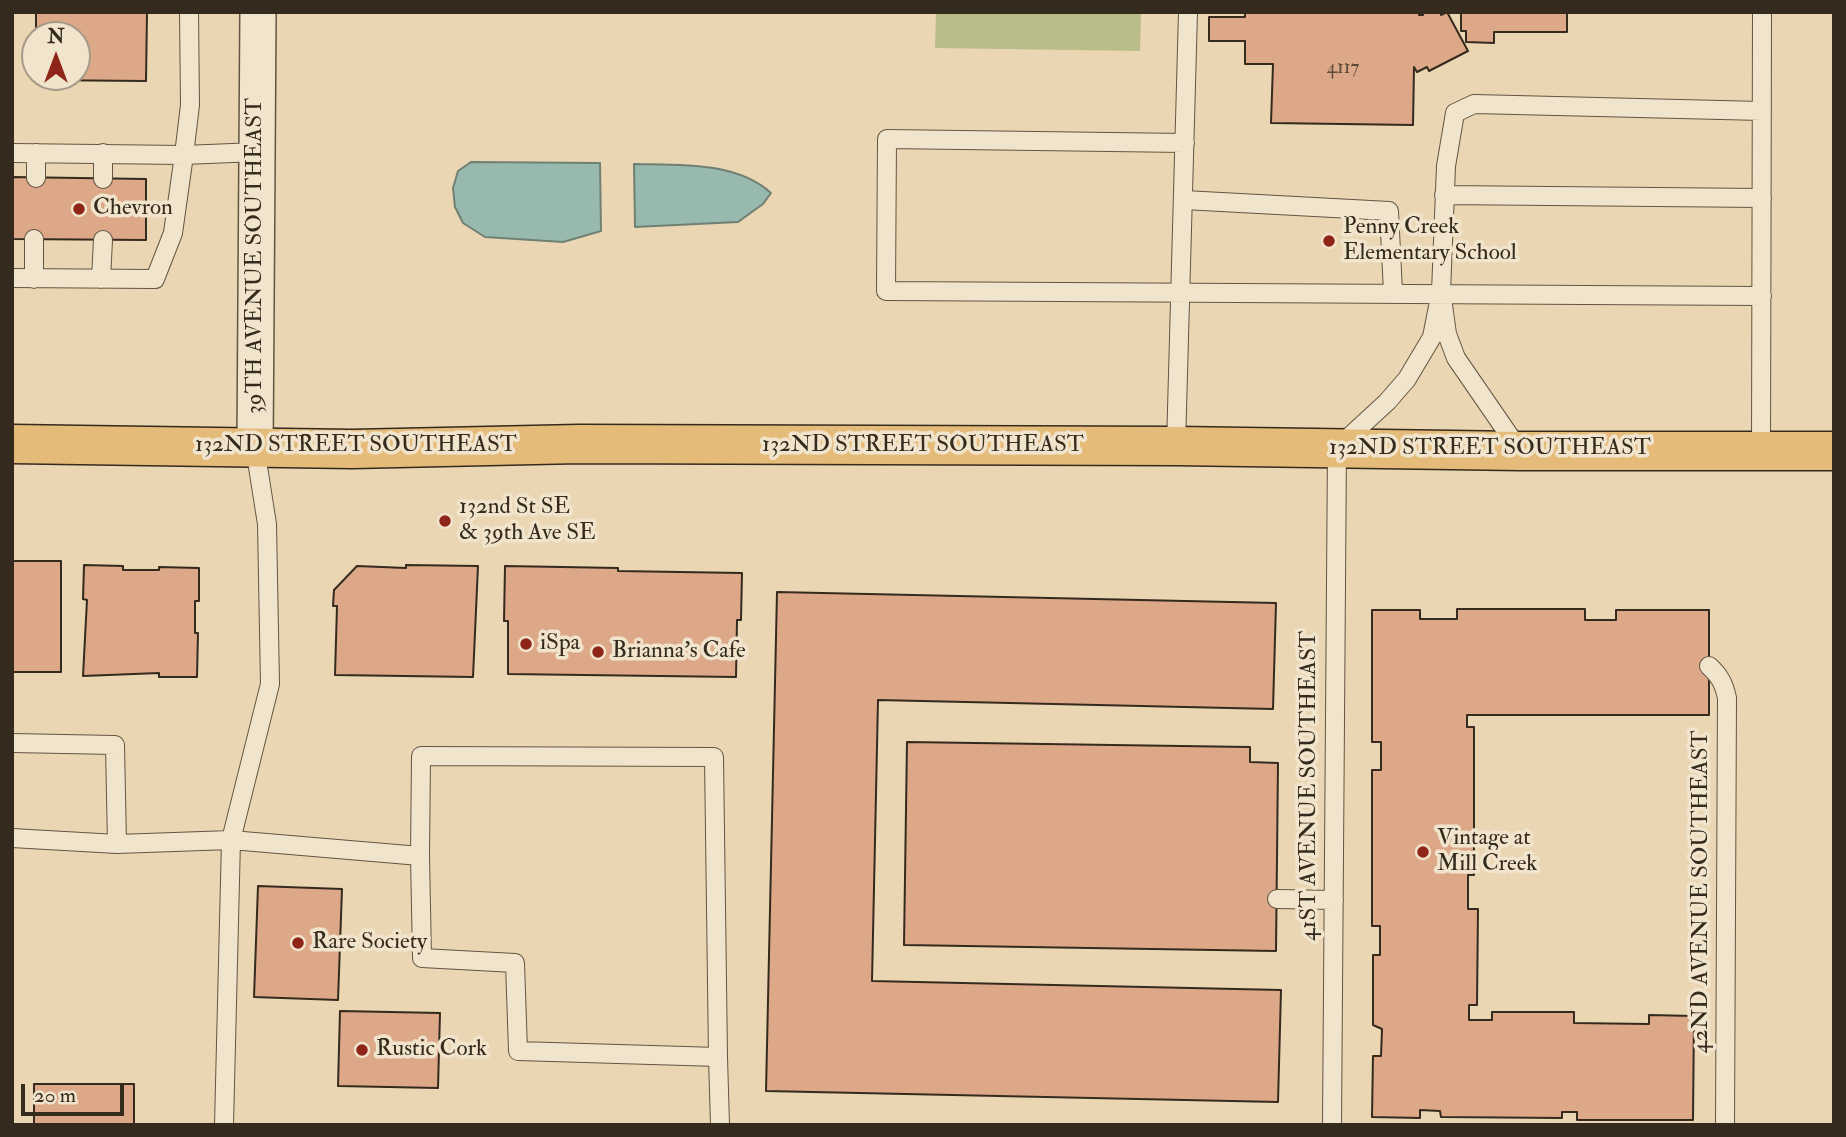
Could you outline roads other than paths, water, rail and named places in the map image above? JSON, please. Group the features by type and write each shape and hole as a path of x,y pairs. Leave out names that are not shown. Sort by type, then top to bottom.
{"main road":[{"name":"132ND STREET SOUTHEAST","path":"12,444 352,449 579,444 1834,451"}],"street":[{"name":"39TH AVENUE SOUTHEAST","path":"255,448 258,12"}],"lane":[{"path":"12,278 155,279 173,233 184,155 190,105 189,12"},
{"path":"1176,446 1188,12"},
{"path":"1761,450 1762,12"},
{"path":"1337,448 1387,402 1407,379 1432,337 1441,292 1446,166 1455,113 1474,104 1762,111"},
{"path":"1185,143 887,139 886,290 1762,296"},
{"path":"12,153 184,155 257,152"},
{"path":"36,153 36,178"},
{"path":"103,153 103,178"},
{"path":"1444,194 1762,198"},
{"path":"1184,200 1390,211 1393,292"},
{"path":"34,239 34,278"},
{"path":"101,278 103,240"},
{"path":"1441,292 1447,334 1456,358 1520,451"},
{"name":"39TH AVENUE SOUTHEAST","path":"224,1125 231,840 271,684 267,524 255,448"},
{"name":"41ST AVENUE SOUTHEAST","path":"1332,1125 1337,448"},
{"name":"42ND AVENUE SOUTHEAST","path":"1709,666 1725,685 1727,698 1725,1125"},
{"path":"12,743 115,745 117,844"},
{"path":"718,1057 518,1051 514,963 422,958 421,756 715,757 720,1125"},
{"path":"12,838 117,844 231,840 420,856"},
{"path":"1277,899 1334,900"}],"water":[{"path":"471,162 600,163 601,231 563,242 485,237 463,223 455,207 453,188 458,171"},
{"path":"634,164 687,165 724,170 741,175 771,193 763,204 738,222 635,227"}],"place":[{"name":"Chevron","path":"79,209"},
{"name":"Penny Creek Elementary School","path":"1329,241"},
{"name":"132nd St SE & 39th Ave SE","path":"445,521"},
{"name":"iSpa","path":"526,644"},
{"name":"Brianna's Cafe","path":"598,652"},
{"name":"Vintage at Mill Creek","path":"1423,852"},
{"name":"Rare Society","path":"298,943"},
{"name":"Rustic Cork","path":"362,1050"}]}
